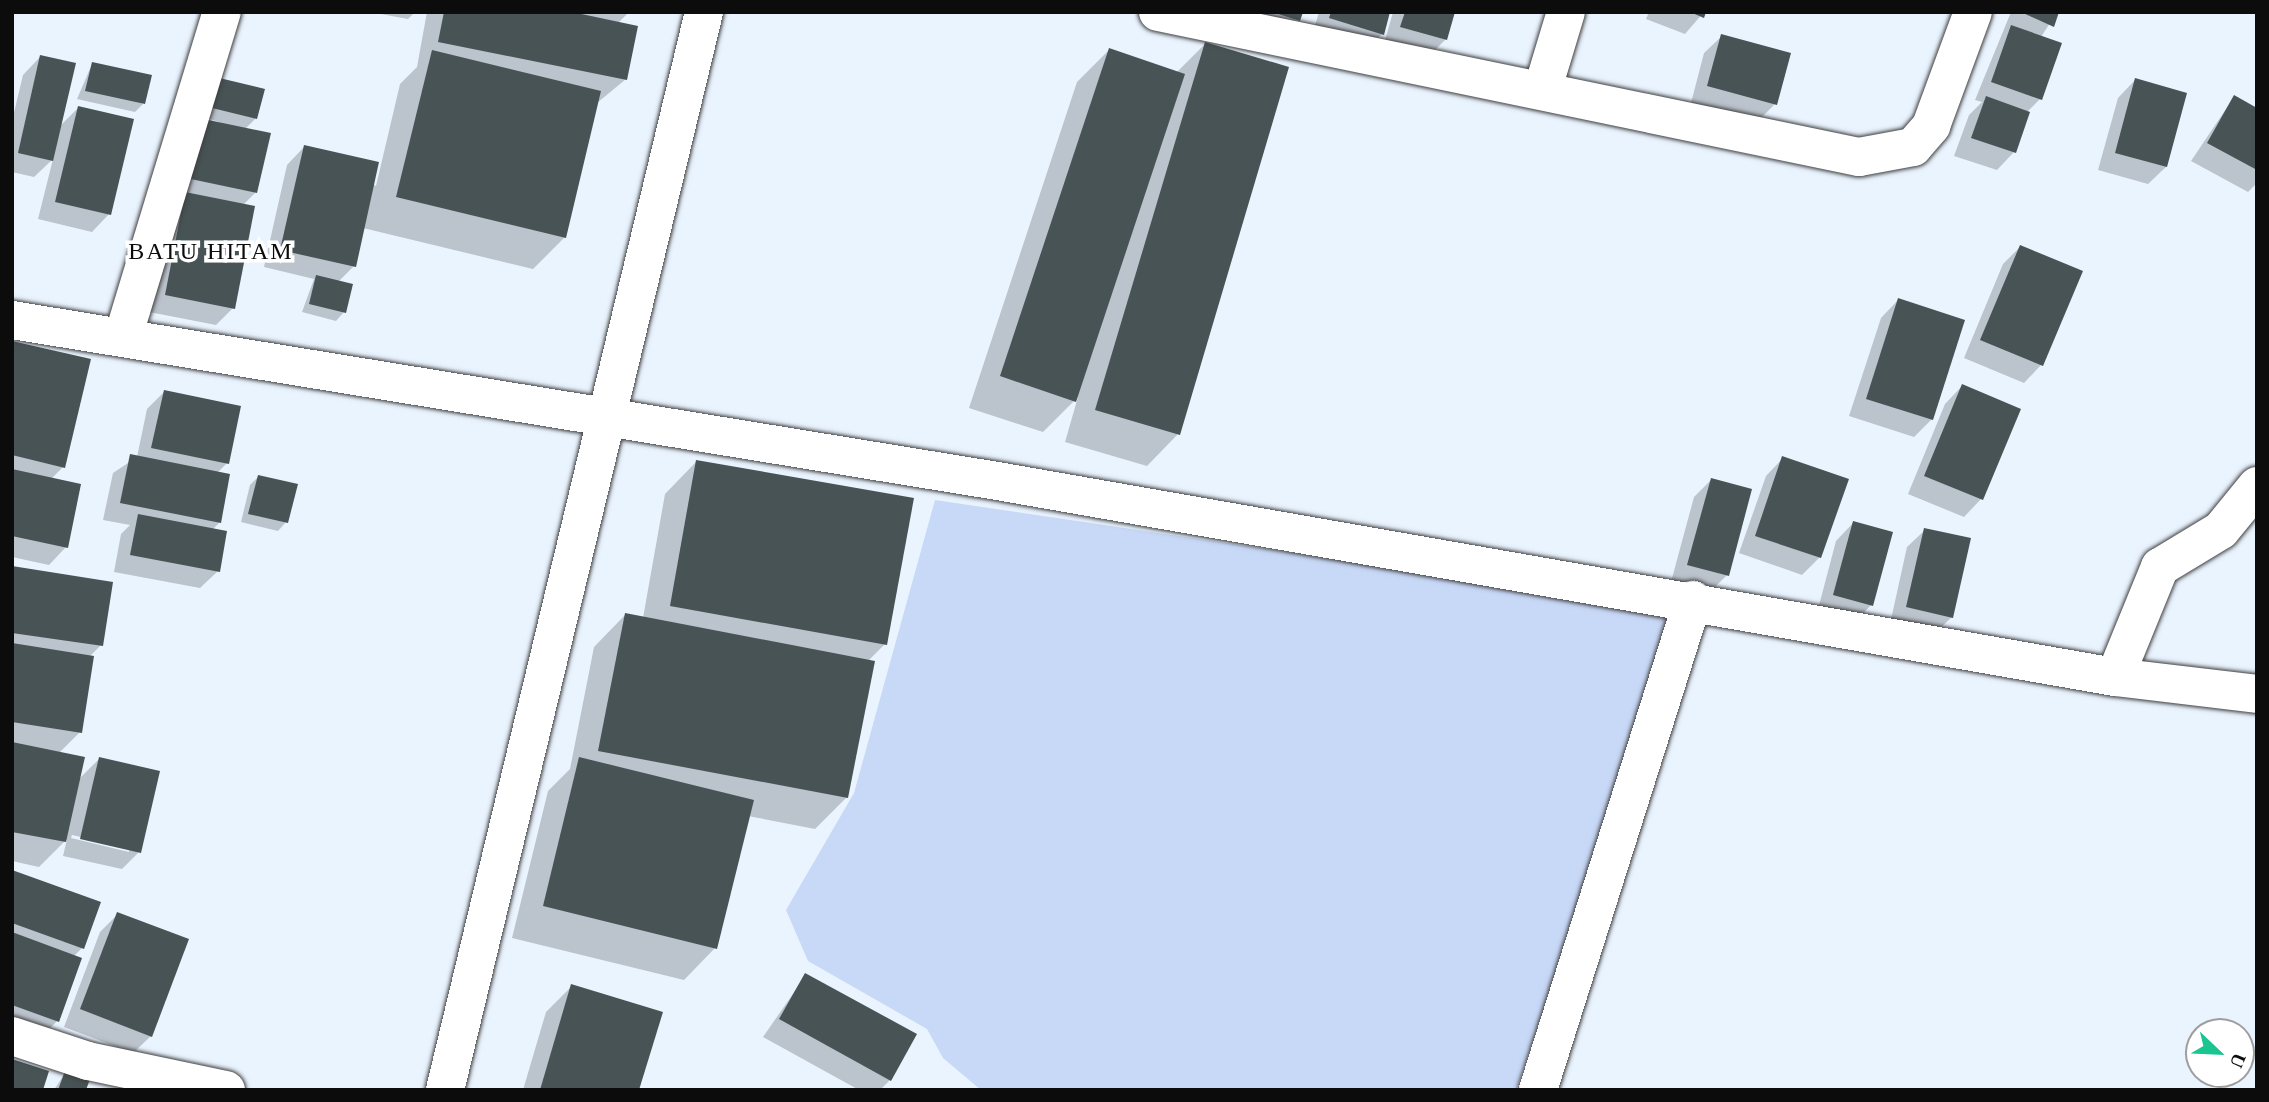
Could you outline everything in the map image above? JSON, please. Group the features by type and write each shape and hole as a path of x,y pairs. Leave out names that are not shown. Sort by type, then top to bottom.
{"street":[{"path":"123,337 222,12"},
{"path":"445,1090 609,417 704,12"},
{"path":"1158,12 1235,19 1859,157 1886,157 1913,147 1931,125 1973,12"},
{"path":"1543,88 1566,12"},
{"path":"12,320 609,417 1693,600 2115,677 2257,694"},
{"path":"2115,677 2160,567 2221,530 2257,485"},
{"path":"1538,1090 1693,600"},
{"path":"12,1036 88,1061 226,1090"}],"shaded area":[{"path":"935,500 1681,610 1516,1090 981,1090 943,1058 927,1029 808,961 786,910 854,793"}],"building":[{"path":"444,12 572,12 638,26 627,80 438,42"},
{"path":"1272,12 1303,12 1300,21"},
{"path":"1331,12 1390,12 1384,35 1329,18"},
{"path":"1405,12 1455,12 1447,40 1400,27"},
{"path":"1690,12 1706,12 1704,18"},
{"path":"2021,12 2059,12 2054,27"},
{"path":"2011,25 2062,43 2042,100 1991,82"},
{"path":"1721,34 1791,53 1777,105 1707,86"},
{"path":"1205,42 1289,67 1180,435 1095,410"},
{"path":"1109,48 1185,74 1076,402 1000,376"},
{"path":"432,50 601,91 566,238 396,197"},
{"path":"40,55 76,63 53,161 18,153"},
{"path":"92,62 152,75 145,104 85,91"},
{"path":"211,76 265,89 257,119 204,106"},
{"path":"2135,78 2187,93 2167,167 2115,153"},
{"path":"2234,95 2257,108 2257,170 2207,143"},
{"path":"1986,96 2030,112 2016,153 1971,138"},
{"path":"78,106 134,119 111,215 55,202"},
{"path":"199,118 271,133 257,193 186,178"},
{"path":"304,145 379,162 356,267 280,250"},
{"path":"185,192 255,206 235,309 165,295"},
{"path":"2020,245 2083,271 2043,366 1980,340"},
{"path":"316,275 353,284 346,313 309,304"},
{"path":"1898,298 1965,320 1933,420 1866,399"},
{"path":"12,341 91,359 65,468 12,455"},
{"path":"1962,384 2021,409 1983,500 1924,476"},
{"path":"164,390 241,406 229,464 151,448"},
{"path":"130,454 230,474 221,523 120,503"},
{"path":"1782,456 1849,479 1821,558 1755,536"},
{"path":"696,460 914,498 887,645 670,606"},
{"path":"12,469 81,484 68,548 12,536"},
{"path":"258,475 298,484 288,523 248,514"},
{"path":"1711,478 1752,489 1729,576 1687,565"},
{"path":"138,514 227,531 220,572 130,555"},
{"path":"1853,521 1893,532 1873,606 1833,595"},
{"path":"1924,528 1971,538 1953,618 1906,607"},
{"path":"12,566 113,582 103,646 12,633"},
{"path":"625,613 875,661 848,798 598,751"},
{"path":"12,643 94,656 82,733 12,722"},
{"path":"12,742 85,757 66,842 12,832"},
{"path":"99,757 160,771 141,853 80,839"},
{"path":"579,757 754,800 717,949 543,906"},
{"path":"12,870 101,902 84,949 12,923"},
{"path":"117,912 189,939 152,1037 80,1009"},
{"path":"12,932 82,958 59,1022 12,1005"},
{"path":"805,973 917,1034 891,1081 779,1019"},
{"path":"571,984 663,1012 639,1090 540,1090"},
{"path":"12,1059 49,1071 43,1090 12,1090"},
{"path":"65,1071 90,1079 86,1090 58,1090"}],"district":[{"name":"BATU HITAM","path":"211,252"}]}
